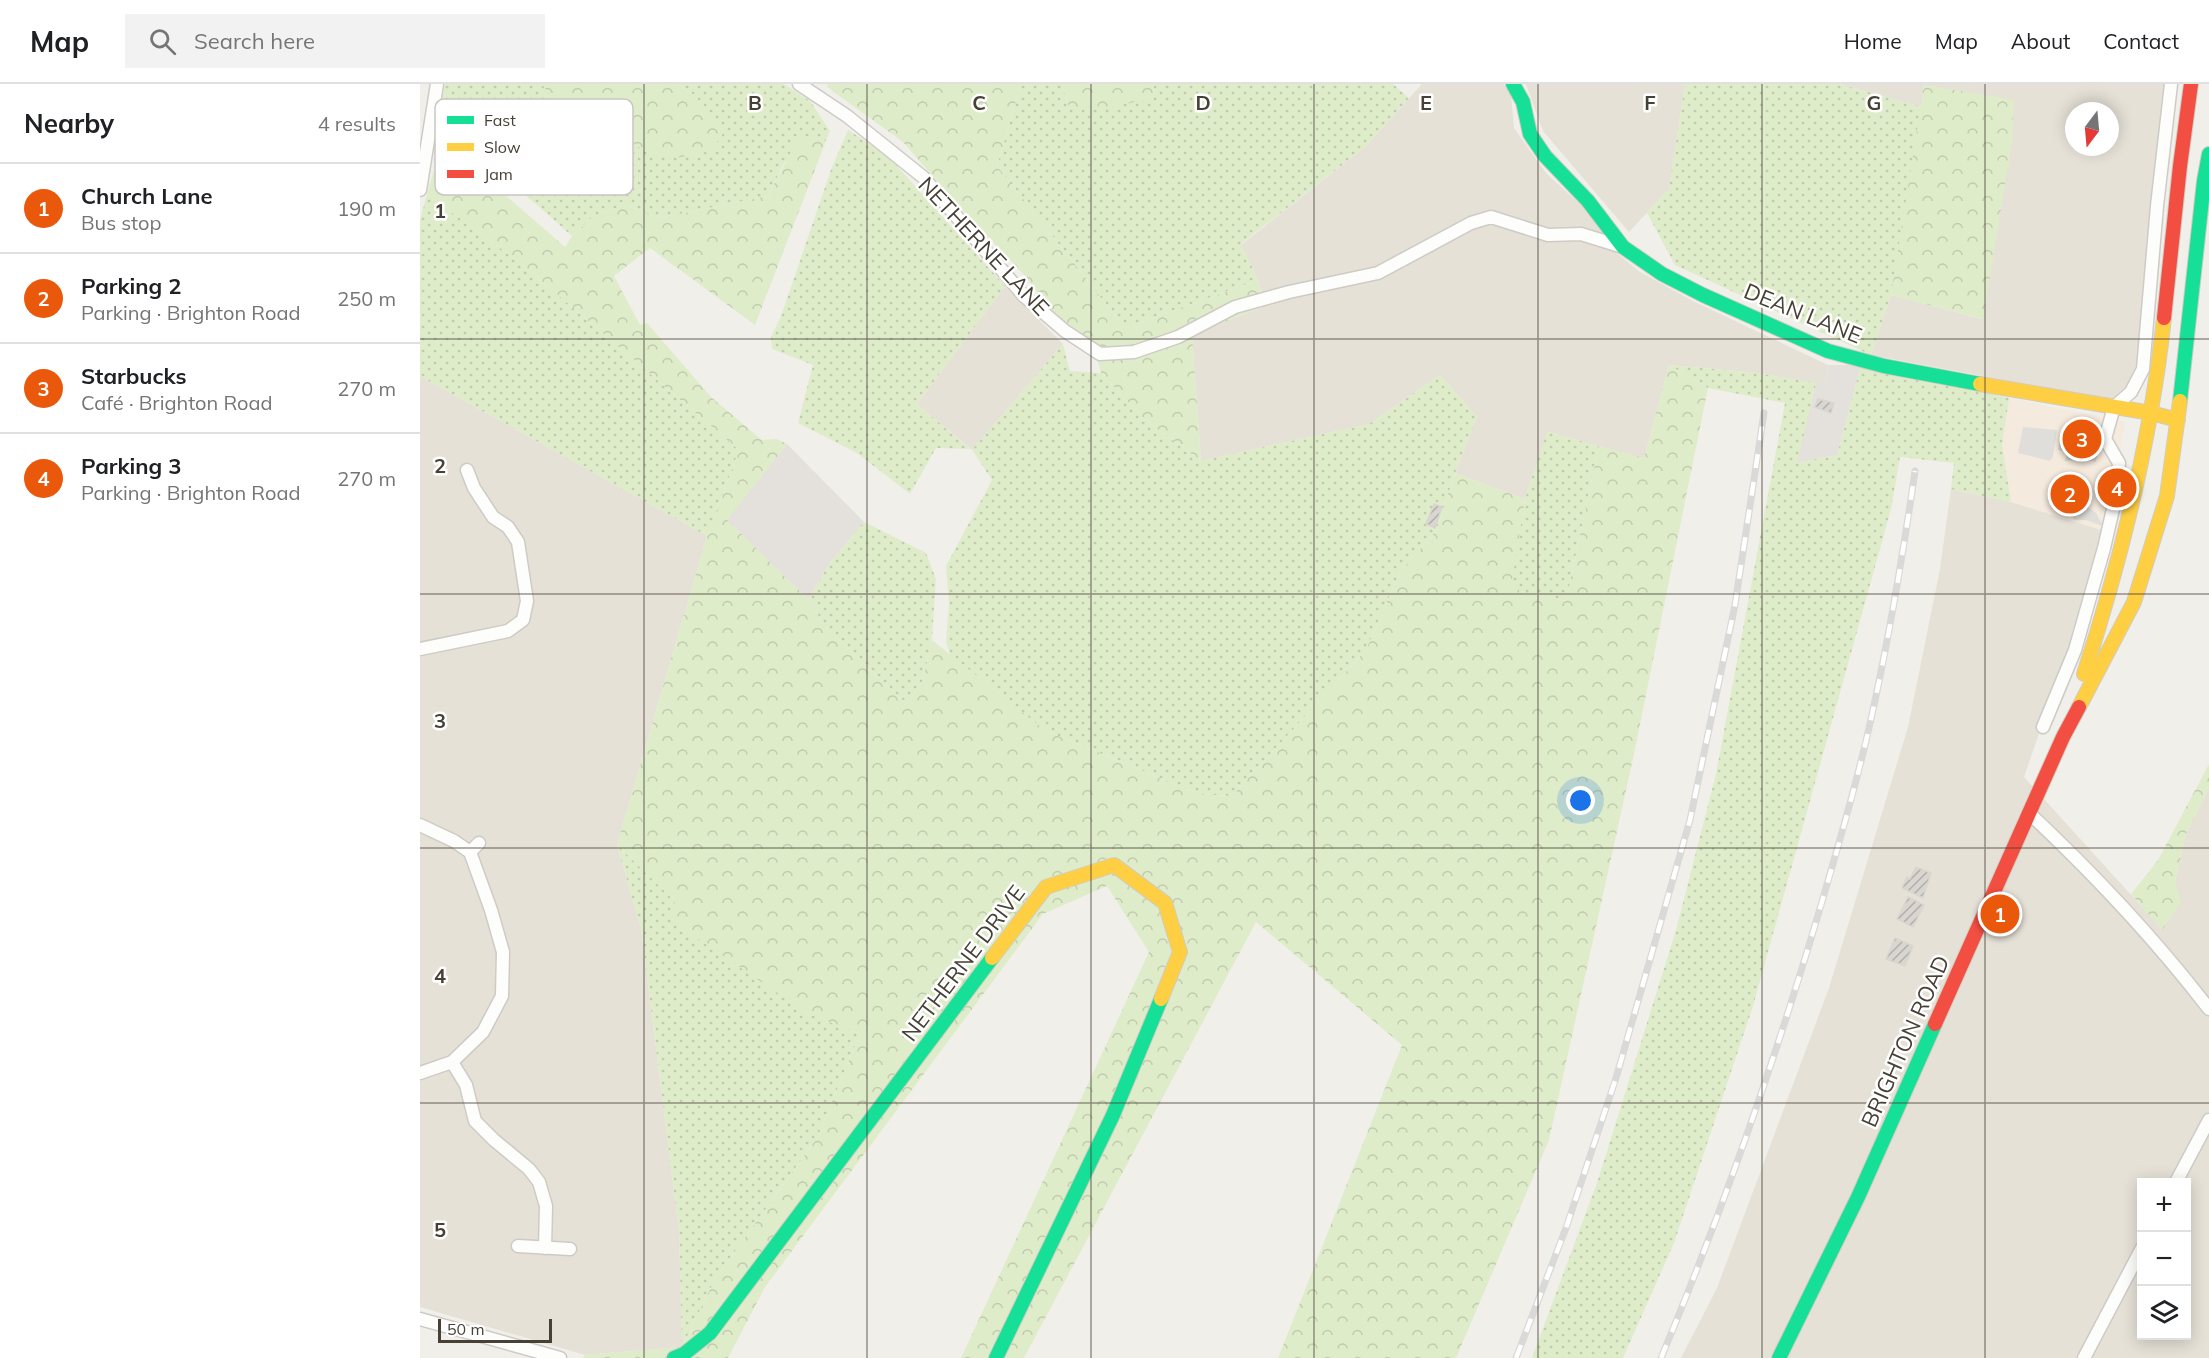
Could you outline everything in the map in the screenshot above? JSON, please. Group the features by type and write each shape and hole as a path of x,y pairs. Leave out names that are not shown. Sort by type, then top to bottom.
{"main road":[{"name":"DEAN LANE","path":"1513,84 1523,102 1530,134 1545,156 1588,201 1623,247 1662,274 1702,295 1828,351 1884,366 2151,412 2178,420"},
{"name":"BRIGHTON ROAD","path":"2063,738 2109,596 2139,480 2160,350 2191,84"},
{"name":"BRIGHTON ROAD","path":"1779,1358 1862,1188 2063,738 2134,602 2167,496 2209,154"},
{"name":"NETHERNE DRIVE","path":"674,1358 684,1354 710,1333 1046,887 1114,865 1166,903 1180,952 1113,1115 996,1358"}],"street":[{"path":"420,190 437,84"},
{"name":"NETHERNE LANE","path":"799,84 847,116 922,177 1024,296 1065,331 1100,354 1134,352 1178,337 1235,307 1289,292 1378,273 1471,223 1491,217 1548,235 1581,234 1623,247"},
{"path":"2143,369 2157,206 2171,84"},
{"path":"2043,727 2075,650 2116,496 2119,463 2105,439 2114,407 2131,393 2143,369 2160,350"},
{"path":"420,649 508,631 523,620 527,601 518,542 508,527 493,517 474,488 468,470"},
{"path":"2105,542 2123,546"},
{"path":"2029,813 2080,861 2190,985 2209,1010"},
{"path":"420,825 454,841 470,852 503,952 502,996 483,1032 452,1062 420,1073"},
{"path":"470,852 479,843"},
{"path":"452,1062 465,1085 475,1121 529,1169 539,1182 546,1206 545,1248"},
{"path":"2178,1178 2209,1120"},
{"path":"518,1246 570,1249"},
{"path":"2089,1355 2137,1258"},
{"path":"420,1319 561,1358"}],"shaded area":[{"path":"1422,84 1504,84 1511,94 1514,128 1546,173 1595,218 1613,250 1640,272 1695,302 1828,365 1825,385 1757,373 1669,365 1644,459 1548,432 1525,499 1455,473 1477,417 1440,375 1369,424 1201,461 1192,334 1266,306 1258,280 1241,245 1365,147"},
{"path":"1526,84 1685,84 1669,189 1629,232 1543,131"},
{"path":"1839,84 2178,84 2134,379 2111,400 1871,355 1891,295 1982,319 1924,85 1922,107"},
{"path":"1005,286 1063,344 972,450 917,404"},
{"path":"1828,365 1861,365 1837,455 1796,463 1816,383 1825,385"},
{"path":"420,376 707,536 617,845 641,929 679,1231 682,1347 585,1355 420,1307"},
{"path":"2009,398 2125,422 2105,531 2011,502 2002,445"},
{"path":"2023,427 2057,430 2053,457 2050,461 2018,453"},
{"path":"787,444 864,522 831,561 808,599 726,520"},
{"path":"2068,475 2084,504 2096,513 2103,526 2086,520 2074,520 2057,483"},
{"path":"1951,489 2011,502 2105,531 2100,558 2024,777 2162,929 2180,903 2175,881 2186,834 2209,788 2209,1358 1681,1358 1717,1288 1829,988 1908,727 1940,569"}],"green space":[{"path":"445,84 542,84 553,99 442,99"},
{"path":"542,84 678,84 694,95 726,129 711,151 676,158 653,155 633,144 633,99 552,99"},
{"path":"678,84 784,84 810,101 830,131 826,141 808,136 784,163 768,196 660,218 625,205 595,215 572,236 525,195 633,195 633,144 653,155 694,95"},
{"path":"828,84 1021,84 997,166 1125,328 1258,280 1266,306 1192,335 1201,461 1144,419 1101,373 1094,348 1062,326 1025,276 957,204 903,142 827,87"},
{"path":"1021,84 1062,84 1068,105 1153,98 1154,84 1393,84 1409,98 1365,147 1241,244 1258,280 1125,328 997,166"},
{"path":"1062,84 1154,84 1153,98 1111,107 1068,105"},
{"path":"1685,84 1839,84 1922,107 1891,295 1871,355 1675,265 1647,213 1669,189"},
{"path":"1924,85 2014,100 2012,142 1983,319 1891,295"},
{"path":"848,130 887,155 1005,286 917,404 970,449 936,448 910,494 857,453 798,423 813,365 772,349 771,337 781,316 832,167"},
{"path":"808,136 826,141 755,325 650,248 614,276 640,325 647,323 711,397 762,440 777,439 787,444 727,520 808,599 826,628 907,704 923,680 932,640 1046,731 1199,794 1232,796 1366,650 1400,572 1436,531 1455,473 1525,499 1511,588 1566,601 1599,446 1644,458 1669,365 1708,388 1634,754 1549,1140 1456,1358 1278,1358 1402,1045 1256,922 1024,1358 961,1358 1149,952 1107,886 1043,914 765,1287 728,1358 583,1358 585,1355 682,1347 715,1279 817,1138 860,1034 807,1013 670,920 675,901 617,845 707,536 739,450 522,264 427,194 435,166 435,195 505,195 565,247 572,236 595,215 625,205 660,218 768,196 797,140"},
{"path":"427,194 522,264 739,450 707,536 420,376 420,220"},
{"path":"1063,344 1070,371 1101,373 1144,419 1201,461 1369,424 1440,375 1477,417 1436,531 1400,572 1366,650 1232,796 1199,794 1046,731 955,669 946,642 949,603 946,566 992,480 972,450"},
{"path":"1669,365 1757,373 1816,383 1797,463 1837,455 1861,365 2009,398 2002,445 2011,502 1951,489 1954,463 1900,457 1891,509 1753,1006 1674,1243 1623,1358 1532,1358 1598,1180 1676,930 1716,774 1785,403 1708,388"},
{"path":"1547,432 1599,446 1566,601 1510,588 1525,499"},
{"path":"864,522 926,553 936,579 932,640 923,680 907,704 826,628 808,599 831,561"},
{"path":"2209,764 2209,788 2186,834 2175,881 2181,903 2162,930 2131,894 2158,860"},
{"path":"617,845 675,901 807,1013 860,1034 817,1138 715,1279 682,1347 679,1231 641,929"}],"building":[{"path":"1818,399 1834,403 1831,413 1815,407"},
{"path":"2082,422 2106,428 2095,461 2066,460 2068,453 2059,449 2063,429"},
{"path":"1434,504 1442,507 1435,528 1426,524"},
{"path":"1916,867 1931,873 1923,898 1902,888 1907,877 1910,879"},
{"path":"1908,897 1924,905 1913,927 1897,919"},
{"path":"1895,938 1913,946 1905,966 1886,959"}],"railway":[{"path":"1516,1358 1566,1228 1616,1078 1690,820 1735,605 1764,413"},
{"path":"1661,1358 1722,1204 1759,1100 1794,995 1840,842 1881,674 1915,471"}],"traffic: fast":[{"path":"1513,84 1523,102 1530,134 1545,156 1588,201 1623,247 1662,274 1828,351 1884,366 1980,384"},
{"path":"2180,401 2204,181 2209,154"},
{"path":"674,1358 684,1354 710,1333 992,958"},
{"path":"996,1358 1113,1115 1161,999"},
{"path":"1779,1358 1858,1197 1935,1024"}],"traffic: slow":[{"path":"2084,674 2111,586 2133,498 2151,409 2164,318"},
{"path":"1980,384 2151,413 2178,420"},
{"path":"2079,707 2134,602 2167,496 2180,401"},
{"path":"992,958 1046,887 1114,865 1165,903 1180,952 1161,999"}],"traffic: jam":[{"path":"2164,318 2191,84"},
{"path":"1935,1024 2063,737 2079,707"}],"place":[{"name":"Starbucks","path":"2082,439"},
{"name":"Parking 3","path":"2117,488"},
{"name":"Parking 2","path":"2070,494"},
{"name":"Church Lane","path":"2000,914"}]}
